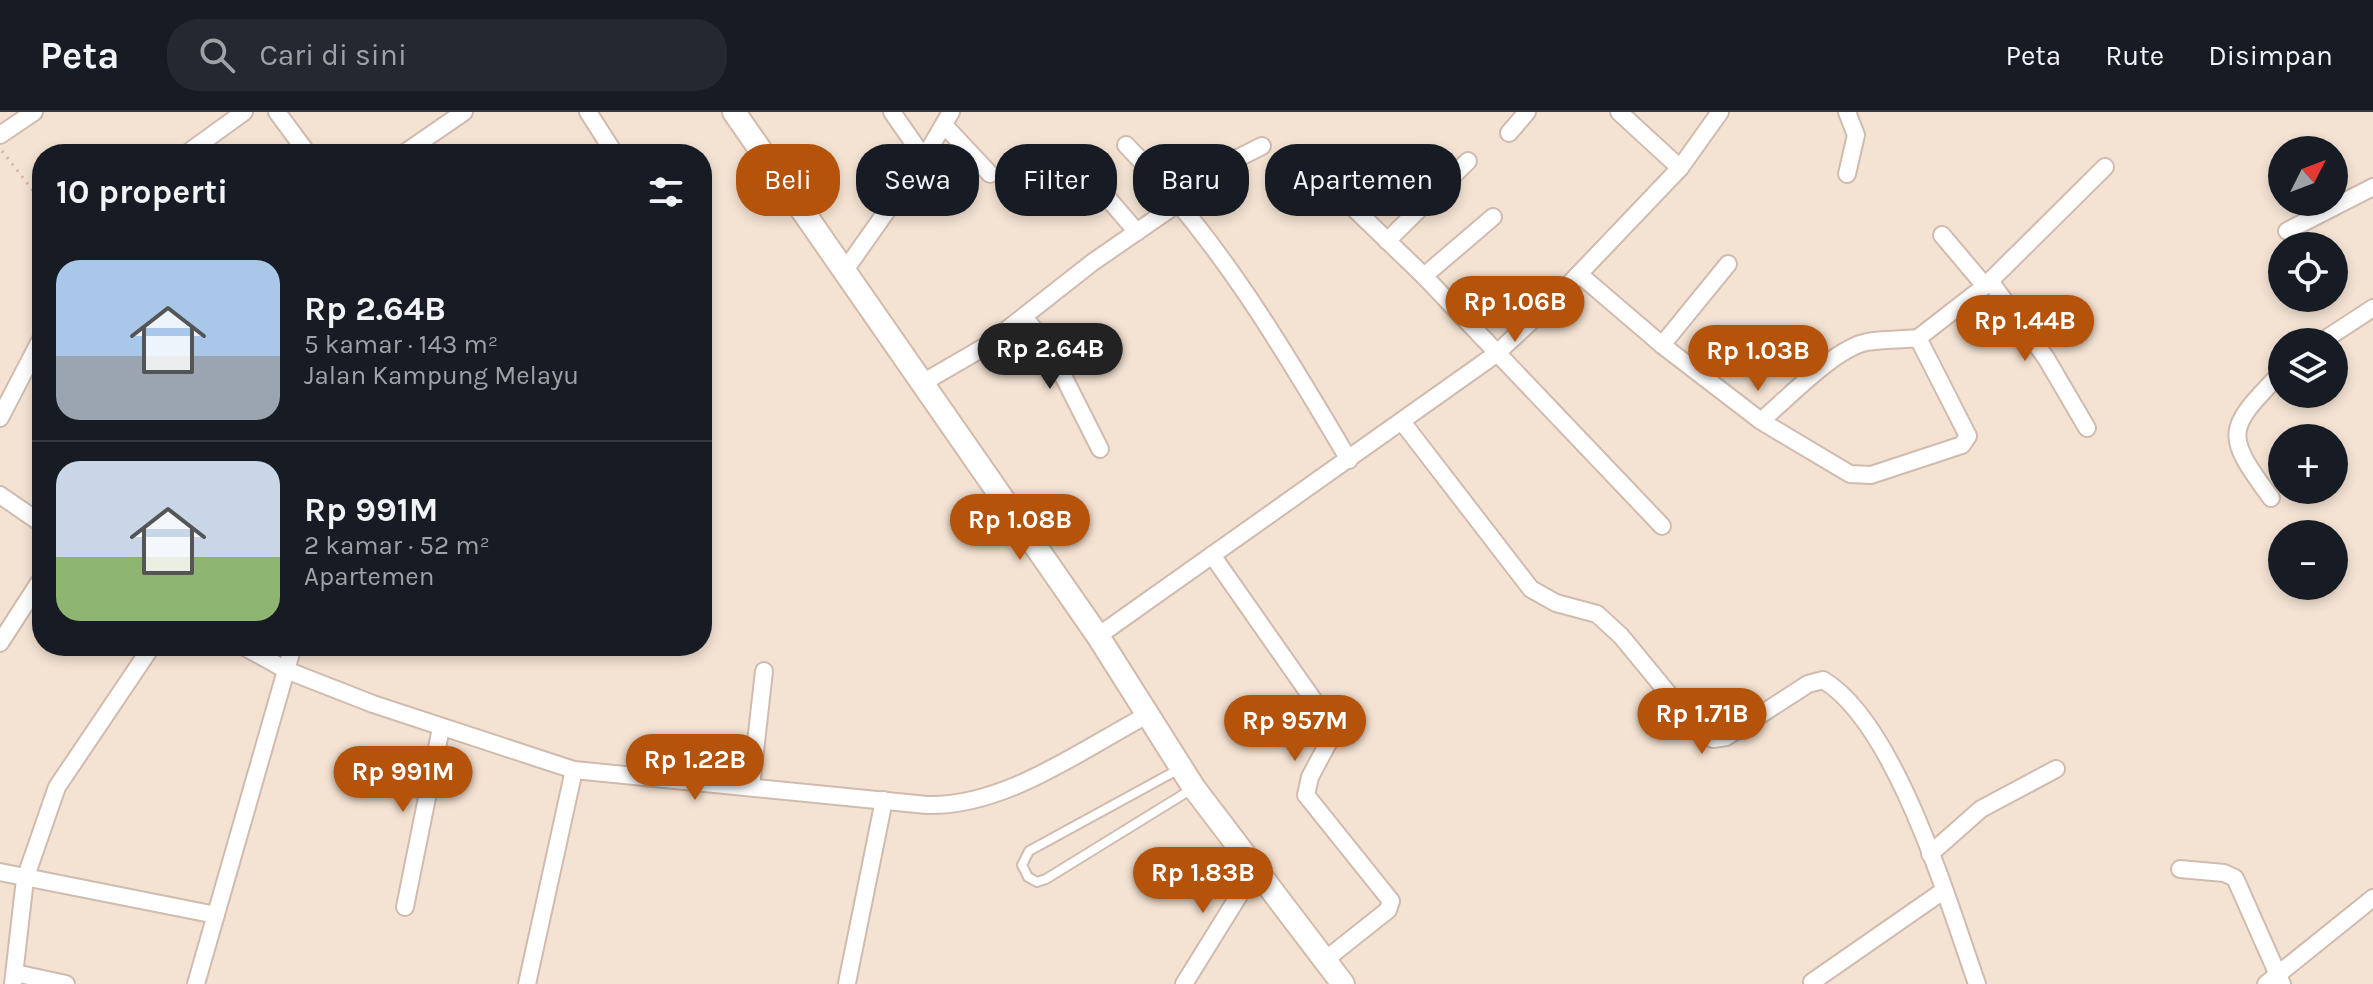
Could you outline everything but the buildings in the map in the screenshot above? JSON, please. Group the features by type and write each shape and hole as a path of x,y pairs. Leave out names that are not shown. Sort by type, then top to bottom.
{"main road":[{"path":"734,112 1098,636 1194,788 1343,984"}],"street":[{"path":"0,135 34,112"},
{"path":"200,144 244,112"},
{"path":"277,112 301,144"},
{"path":"418,144 464,112"},
{"path":"588,112 608,144"},
{"path":"892,112 914,144"},
{"path":"1509,133 1527,112"},
{"path":"1619,112 1680,168"},
{"path":"1098,636 1403,423 1496,354 1579,274 1680,168 1720,112"},
{"path":"1847,112 1856,135 1847,174"},
{"path":"932,144 947,118 990,174"},
{"path":"1126,145 1133,152"},
{"path":"1249,152 1262,146"},
{"path":"1387,241 1468,161"},
{"path":"1761,421 1828,365 1856,346 1866,342 1918,338 1988,283 2105,167"},
{"path":"2287,231 2373,187"},
{"path":"1117,209 1137,232"},
{"path":"843,273 883,216"},
{"path":"924,382 986,346 1160,216"},
{"path":"1190,216 1271,329 1349,460"},
{"path":"1361,216 1424,276 1662,526"},
{"path":"1424,276 1493,217"},
{"path":"1942,235 1988,283 2046,358 2087,428"},
{"path":"1662,345 1728,264"},
{"path":"1579,274 1662,345 1761,421 1859,477 1962,445 1968,436 1918,338"},
{"path":"2342,328 2373,308"},
{"path":"1025,318 1050,350 1100,449"},
{"path":"0,418 32,356"},
{"path":"2268,387 2249,408 2235,436 2239,454 2268,494"},
{"path":"1403,423 1531,589 1556,603 1597,614 1621,636 1700,732 1713,739 1726,737 1808,684 1823,680 1836,688 1886,754 1930,854 1977,984"},
{"path":"0,495 32,517"},
{"path":"1212,555 1331,725 1334,732 1310,777 1306,795 1391,901 1388,910 1325,960"},
{"path":"0,643 32,593"},
{"path":"66,984 14,978 25,879 66,770 145,656"},
{"path":"261,656 286,670 441,728 574,770 957,806 995,796 1149,714"},
{"path":"196,984 290,656"},
{"path":"751,787 764,671"},
{"path":"405,907 441,728"},
{"path":"1930,854 1981,809 2056,769"},
{"path":"527,984 574,770"},
{"path":"847,983 884,800"},
{"path":"1184,984 1256,868"},
{"path":"2180,869 2224,873 2235,878 2276,982 2373,898"},
{"path":"0,872 216,915"},
{"path":"1812,982 1943,891"}],"lane":[{"path":"1182,767 1029,851 1022,865 1028,877 1037,882 1046,879 1194,788"}],"path":[{"path":"0,148 32,189"}],"shaded area":[{"path":"0,112 2373,112 2373,984 0,984"}]}
